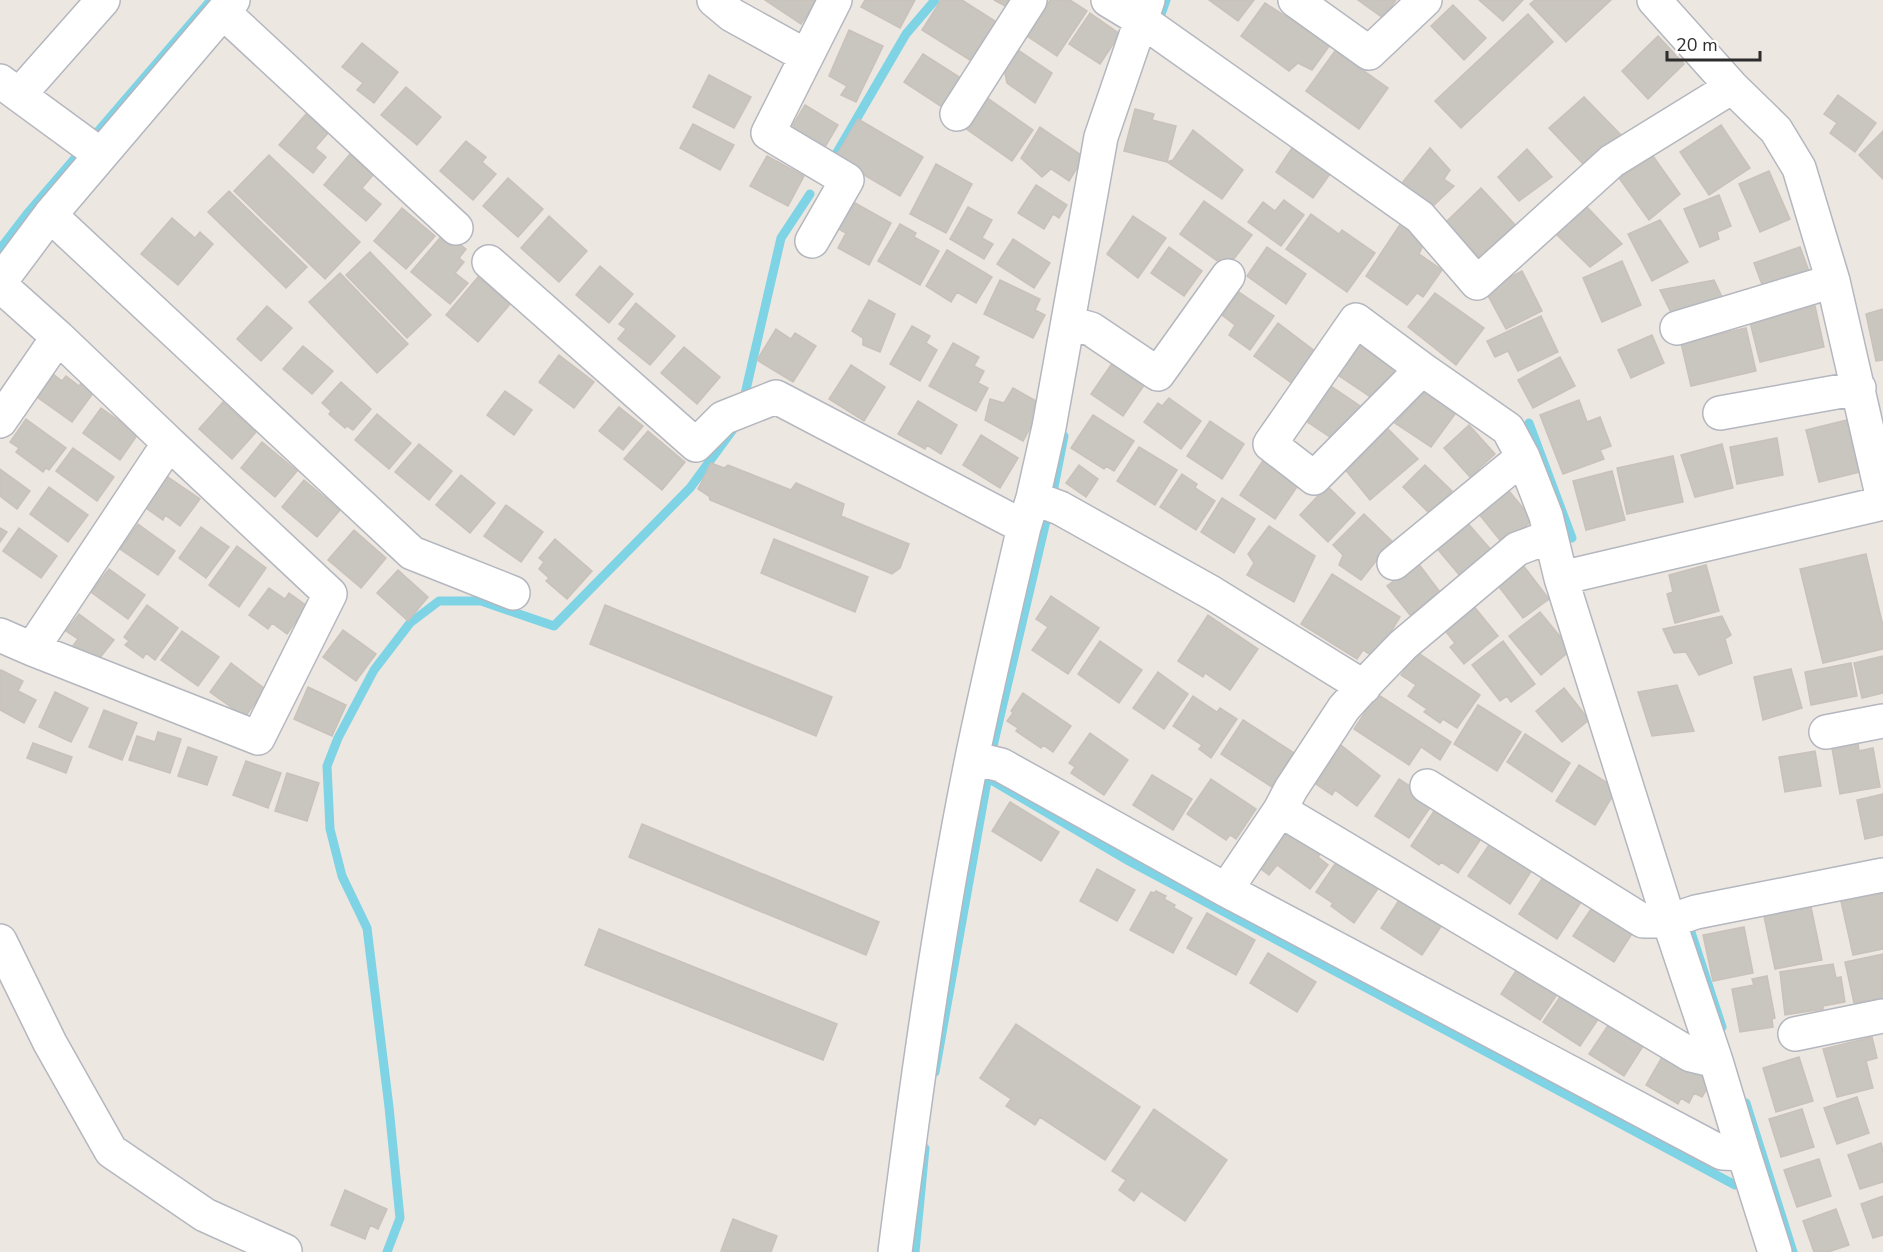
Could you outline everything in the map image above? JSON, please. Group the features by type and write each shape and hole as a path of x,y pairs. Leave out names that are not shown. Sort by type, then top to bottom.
{"street":[{"path":"101,155 10,88 103,0"},
{"path":"714,0 732,15 806,56"},
{"path":"812,241 847,180 768,134 835,0"},
{"path":"957,114 1030,0"},
{"path":"1108,0 1150,20 1420,217 1477,283 1612,161 1732,87"},
{"path":"1295,0 1369,53 1425,0"},
{"path":"1561,578 1883,501 1833,281 1799,168 1776,130 1732,87 1654,0"},
{"path":"0,635 258,738 330,594 0,283 50,214 228,6 456,228"},
{"path":"895,1252 912,1119 940,935 986,762 1040,509 1049,427 1079,326 1101,137 1150,20"},
{"path":"50,214 412,553 513,593"},
{"path":"489,262 696,445 723,418 776,397 1040,509 1212,593 1364,687"},
{"path":"1079,326 1158,374 1228,276"},
{"path":"1677,327 1833,281"},
{"path":"1422,369 1314,478 1270,444 1356,320 1508,429 1523,457 1546,516 1561,578 1682,917 1716,1061 1775,1252"},
{"path":"0,421 58,337"},
{"path":"1720,413 1859,388"},
{"path":"32,649 169,443"},
{"path":"1394,563 1523,457"},
{"path":"1226,891 1344,708 1403,645 1517,549 1551,536"},
{"path":"1826,732 1883,721"},
{"path":"986,762 1722,1153 1744,1154"},
{"path":"1427,786 1643,921 1682,917 1883,875"},
{"path":"1280,810 1691,1055 1716,1061"},
{"path":"0,941 50,1043 111,1151 205,1215 285,1251"},
{"path":"1795,1034 1883,1016"}],"building":[{"path":"765,0 817,0 801,24"},
{"path":"865,0 915,0 900,28 861,7"},
{"path":"941,0 962,0 998,23 973,62 922,30"},
{"path":"994,0 1010,0 1007,7"},
{"path":"1050,0 1070,0 1087,11 1057,56 1027,36"},
{"path":"1209,0 1254,0 1238,21"},
{"path":"1358,0 1396,0 1383,18"},
{"path":"1479,0 1523,0 1503,21"},
{"path":"1535,0 1611,0 1566,42 1530,4"},
{"path":"1265,3 1330,45 1312,70 1298,63 1289,71 1241,36"},
{"path":"1453,5 1486,38 1464,60 1431,26"},
{"path":"1090,13 1120,34 1100,64 1069,44"},
{"path":"1528,14 1553,42 1461,128 1435,101"},
{"path":"849,30 883,46 856,102 841,95 847,86 829,76"},
{"path":"1658,36 1684,64 1648,99 1622,71"},
{"path":"362,43 398,72 374,103 357,90 363,83 342,67"},
{"path":"1340,44 1362,60 1357,66 1388,88 1359,129 1306,91"},
{"path":"1015,48 1052,73 1035,103 1007,83 1003,64"},
{"path":"923,54 964,80 945,109 904,82"},
{"path":"709,75 751,97 734,128 693,107"},
{"path":"406,87 441,117 417,145 381,115"},
{"path":"1838,95 1876,123 1855,152 1830,133 1837,123 1824,114"},
{"path":"986,97 1033,130 1012,161 965,128"},
{"path":"1584,97 1623,137 1586,167 1549,128"},
{"path":"805,105 838,125 822,152 788,133"},
{"path":"1135,109 1154,114 1152,120 1176,126 1167,162 1124,151"},
{"path":"306,114 328,133 315,148 326,157 313,173 279,145"},
{"path":"858,119 923,157 900,196 835,158"},
{"path":"693,124 734,145 720,170 680,148"},
{"path":"1721,125 1750,168 1709,195 1680,152"},
{"path":"1040,127 1084,157 1069,181 1051,169 1042,177 1021,158"},
{"path":"1193,130 1243,170 1222,199 1167,162 1173,160"},
{"path":"1883,131 1883,179 1859,155"},
{"path":"466,141 486,157 482,162 496,174 473,200 440,171"},
{"path":"1302,144 1335,167 1313,198 1276,172 1292,148 1297,151"},
{"path":"1430,148 1450,170 1444,179 1454,186 1433,206 1402,183"},
{"path":"1527,149 1552,177 1519,201 1498,177"},
{"path":"350,154 373,175 362,188 381,204 366,221 324,185"},
{"path":"269,155 360,242 325,279 234,191"},
{"path":"767,156 804,176 788,206 750,186"},
{"path":"1653,156 1680,194 1649,220 1619,178"},
{"path":"936,164 972,184 946,233 910,214"},
{"path":"1769,171 1790,219 1760,232 1739,184"},
{"path":"508,178 543,209 518,237 483,206"},
{"path":"1036,185 1067,205 1059,218 1053,214 1044,229 1018,213"},
{"path":"1481,188 1519,229 1484,262 1446,222"},
{"path":"229,191 307,267 286,288 208,212"},
{"path":"1719,195 1731,226 1717,232 1719,239 1700,247 1684,209"},
{"path":"846,198 891,223 869,265 838,248 846,233 831,225"},
{"path":"1284,200 1304,215 1281,246 1248,222 1263,202 1275,211"},
{"path":"1204,201 1252,235 1227,268 1180,234"},
{"path":"968,207 992,220 982,238 993,244 984,259 950,239"},
{"path":"1587,207 1622,244 1590,267 1554,232"},
{"path":"402,208 435,236 406,269 374,241"},
{"path":"1311,214 1339,234 1342,230 1375,253 1347,292 1286,249"},
{"path":"549,216 587,251 559,282 521,248"},
{"path":"1133,216 1166,238 1138,278 1107,254"},
{"path":"172,218 195,238 200,232 213,244 178,285 141,254"},
{"path":"1660,220 1688,262 1652,281 1628,234"},
{"path":"1401,223 1426,239 1419,254 1442,270 1423,297 1417,293 1407,305 1366,276"},
{"path":"900,224 916,233 914,237 939,251 920,285 878,261"},
{"path":"445,232 466,249 459,258 464,262 455,273 468,283 450,304 411,272"},
{"path":"1013,239 1050,263 1034,288 997,264"},
{"path":"1169,247 1202,271 1184,296 1151,273"},
{"path":"1267,247 1306,274 1286,304 1247,276"},
{"path":"1800,247 1813,282 1767,298 1754,263"},
{"path":"947,250 992,277 976,303 957,292 951,302 926,286"},
{"path":"370,252 431,315 407,338 346,275"},
{"path":"1622,261 1641,305 1602,322 1583,278"},
{"path":"600,266 633,294 609,323 576,295"},
{"path":"1522,271 1542,311 1506,329 1485,290"},
{"path":"340,273 408,344 377,373 309,302"},
{"path":"478,277 510,304 478,342 446,315"},
{"path":"1000,280 1040,299 1035,310 1045,315 1033,338 984,314"},
{"path":"1714,280 1732,318 1682,335 1660,290"},
{"path":"1239,292 1274,316 1250,350 1229,335 1235,325 1222,315"},
{"path":"1435,293 1484,328 1456,365 1408,327"},
{"path":"869,300 895,314 880,352 863,345 863,338 852,331"},
{"path":"636,303 675,336 650,365 618,339 626,329 619,324"},
{"path":"267,306 292,328 261,361 237,339"},
{"path":"1815,306 1824,347 1760,362 1750,322"},
{"path":"1883,309 1883,360 1876,361 1866,314"},
{"path":"1541,316 1558,352 1518,371 1508,351 1495,357 1487,341"},
{"path":"1278,323 1316,352 1293,384 1254,356"},
{"path":"912,326 930,336 926,343 937,350 920,381 890,364"},
{"path":"1746,328 1756,371 1691,386 1681,343"},
{"path":"776,329 791,339 795,333 816,346 793,382 757,360"},
{"path":"1652,335 1664,363 1631,378 1618,350"},
{"path":"1354,342 1396,370 1375,400 1332,371"},
{"path":"953,343 979,357 974,366 984,371 978,383 988,388 976,411 929,386"},
{"path":"303,346 333,371 312,394 283,369"},
{"path":"684,347 720,377 697,404 661,373"},
{"path":"559,355 594,382 574,408 539,382"},
{"path":"1560,357 1575,386 1533,408 1518,380"},
{"path":"1115,359 1147,381 1123,416 1091,394"},
{"path":"851,365 885,387 864,421 829,399"},
{"path":"53,374 62,381 66,376 79,386 81,383 94,392 72,422 37,397"},
{"path":"341,382 371,409 353,430 347,426 345,428 329,414 331,411 322,403"},
{"path":"1325,382 1363,408 1336,441 1300,417"},
{"path":"1013,388 1043,405 1023,441 985,420 990,399 1004,403"},
{"path":"1427,388 1458,410 1431,447 1395,423"},
{"path":"505,391 532,410 514,435 487,415"},
{"path":"1169,398 1201,421 1181,449 1144,422 1158,403 1162,406"},
{"path":"1579,400 1587,422 1600,417 1611,446 1600,450 1604,459 1563,474 1540,415"},
{"path":"918,401 957,425 941,454 927,445 925,449 898,434"},
{"path":"223,402 256,432 232,459 199,429"},
{"path":"619,407 643,426 623,450 599,431"},
{"path":"101,408 138,434 120,460 83,433"},
{"path":"377,414 411,443 389,469 355,440"},
{"path":"1093,415 1134,441 1114,471 1106,466 1104,469 1071,448"},
{"path":"26,419 66,448 49,470 46,468 43,472 16,452 19,448 10,442"},
{"path":"1847,420 1860,472 1819,482 1806,430"},
{"path":"1210,421 1244,444 1222,479 1187,456"},
{"path":"1469,425 1495,454 1470,477 1444,448"},
{"path":"1386,427 1418,459 1370,500 1344,468"},
{"path":"648,431 685,462 662,490 624,459"},
{"path":"981,435 1018,458 1000,488 963,465"},
{"path":"1777,438 1783,475 1737,484 1730,447"},
{"path":"262,442 297,471 275,497 241,468"},
{"path":"419,444 452,471 429,500 395,472"},
{"path":"1722,444 1733,488 1695,497 1681,455"},
{"path":"1139,447 1177,470 1155,505 1117,481"},
{"path":"73,448 114,477 97,501 56,471"},
{"path":"1673,456 1683,502 1627,514 1617,468"},
{"path":"1264,459 1299,484 1275,519 1240,495"},
{"path":"711,463 724,468 728,465 791,490 796,483 844,504 841,516 909,544 900,568 892,574 710,500 709,496 698,489"},
{"path":"1079,465 1098,479 1086,497 1066,483"},
{"path":"1425,465 1452,491 1430,514 1403,487"},
{"path":"0,469 30,491 17,509 0,496"},
{"path":"1612,471 1625,520 1586,530 1573,481"},
{"path":"1182,474 1197,484 1195,488 1215,501 1196,530 1160,507"},
{"path":"165,475 200,499 180,526 165,515 163,520 143,506"},
{"path":"461,475 495,503 470,533 436,505"},
{"path":"304,480 340,510 317,537 282,507"},
{"path":"1504,485 1533,520 1503,544 1475,509"},
{"path":"1327,486 1355,513 1328,542 1300,515"},
{"path":"49,487 88,515 68,542 30,514"},
{"path":"1222,498 1255,519 1234,553 1201,532"},
{"path":"506,505 543,532 521,562 484,536"},
{"path":"1364,514 1392,541 1361,580 1339,565 1343,555 1333,545"},
{"path":"1465,520 1492,551 1461,577 1435,546"},
{"path":"138,524 175,551 158,575 120,549"},
{"path":"1269,526 1315,556 1294,602 1247,575 1254,563 1248,554"},
{"path":"201,527 229,547 206,578 179,558"},
{"path":"0,528 7,532 0,542"},
{"path":"19,528 57,556 41,578 3,551"},
{"path":"354,530 386,558 361,588 328,560"},
{"path":"555,539 592,571 567,599 546,581 549,578 539,569 544,562 539,558"},
{"path":"774,539 868,577 855,612 761,573"},
{"path":"237,546 266,568 239,607 209,585"},
{"path":"1866,554 1883,626 1883,649 1823,663 1800,569"},
{"path":"1418,563 1440,592 1410,615 1387,586"},
{"path":"1522,564 1549,599 1523,618 1496,583"},
{"path":"1706,565 1719,611 1675,623 1667,594 1673,592 1669,575"},
{"path":"109,569 145,595 128,619 91,592"},
{"path":"398,570 428,597 408,621 377,593"},
{"path":"1332,574 1400,617 1375,658 1363,650 1357,659 1301,624"},
{"path":"269,588 285,599 289,593 307,606 287,634 272,623 268,629 249,615"},
{"path":"1051,596 1099,628 1068,674 1032,650 1048,627 1036,619"},
{"path":"1472,604 1498,636 1464,664 1450,647 1455,643 1443,628"},
{"path":"147,605 178,628 155,660 146,653 143,658 125,645 129,641 124,637"},
{"path":"605,605 832,697 816,736 590,644"},
{"path":"1540,612 1571,650 1541,675 1509,636"},
{"path":"79,614 114,640 95,664 72,647 78,639 66,631"},
{"path":"1208,615 1258,649 1230,690 1205,673 1203,677 1178,661"},
{"path":"1722,616 1731,635 1725,639 1732,663 1699,675 1686,652 1674,653 1663,629"},
{"path":"343,630 376,654 356,681 323,657"},
{"path":"182,631 219,657 198,686 161,660"},
{"path":"1100,641 1142,670 1119,703 1078,674"},
{"path":"1503,641 1535,684 1511,702 1507,696 1500,701 1472,665"},
{"path":"1417,652 1480,695 1457,728 1443,719 1440,723 1424,712 1427,709 1408,696 1416,685 1401,675"},
{"path":"1883,656 1883,693 1862,698 1854,663"},
{"path":"231,663 265,689 245,717 210,692"},
{"path":"1851,663 1857,696 1811,705 1805,672"},
{"path":"1791,669 1802,708 1763,720 1754,677"},
{"path":"1,670 23,681 18,691 36,700 24,723 0,710"},
{"path":"1158,672 1188,694 1164,729 1133,708"},
{"path":"1677,685 1694,731 1652,736 1638,692"},
{"path":"308,687 346,705 332,736 294,719"},
{"path":"1564,688 1589,720 1562,742 1536,711"},
{"path":"55,692 88,708 71,742 39,727"},
{"path":"1023,693 1071,726 1053,752 1043,745 1041,748 1016,731 1018,728 1007,721"},
{"path":"1377,694 1451,742 1440,760 1421,747 1409,765 1354,729"},
{"path":"1193,696 1217,712 1220,708 1237,719 1211,758 1199,749 1202,745 1173,726"},
{"path":"1478,705 1521,732 1497,771 1454,744"},
{"path":"104,710 137,723 122,760 89,747"},
{"path":"1243,720 1294,753 1272,787 1221,754"},
{"path":"158,732 181,739 170,773 129,760 137,736 155,742"},
{"path":"1090,733 1128,760 1104,795 1071,773 1075,767 1069,763"},
{"path":"1525,734 1570,763 1552,792 1507,762"},
{"path":"1337,742 1380,776 1357,806 1335,790 1332,795 1316,784 1320,779 1313,774"},
{"path":"33,743 72,757 66,773 27,758"},
{"path":"1858,743 1859,751 1873,748 1880,787 1840,794 1832,748"},
{"path":"188,747 217,757 207,785 178,776"},
{"path":"1815,751 1821,786 1785,792 1779,757"},
{"path":"246,761 281,773 268,808 233,795"},
{"path":"1579,765 1617,789 1595,825 1556,801"},
{"path":"287,773 319,783 307,821 275,811"},
{"path":"1152,775 1192,799 1173,830 1133,805"},
{"path":"1211,779 1256,809 1236,839 1230,835 1226,840 1187,814"},
{"path":"1399,779 1434,802 1409,838 1375,816"},
{"path":"1883,794 1883,835 1865,839 1857,800"},
{"path":"1010,802 1059,832 1041,861 992,831"},
{"path":"1438,805 1483,836 1458,873 1441,862 1439,865 1411,846"},
{"path":"642,824 879,922 866,955 629,857"},
{"path":"1285,827 1321,853 1318,857 1328,865 1310,889 1277,865 1269,875 1257,866"},
{"path":"1491,842 1532,870 1510,904 1468,876"},
{"path":"1341,855 1382,883 1354,923 1331,906 1333,903 1316,892"},
{"path":"1097,869 1135,890 1117,921 1080,901"},
{"path":"1545,874 1583,899 1557,939 1519,914"},
{"path":"1156,891 1166,896 1164,899 1175,905 1174,908 1192,918 1173,953 1130,930 1151,892"},
{"path":"1883,893 1883,949 1853,955 1841,901"},
{"path":"1401,897 1442,925 1422,955 1381,928"},
{"path":"1595,903 1635,929 1614,962 1573,936"},
{"path":"1811,907 1822,960 1775,969 1764,916"},
{"path":"1207,913 1255,940 1236,975 1187,948"},
{"path":"1744,927 1753,973 1713,981 1703,935"},
{"path":"599,929 837,1024 823,1060 585,965"},
{"path":"1268,953 1316,982 1297,1012 1250,983"},
{"path":"1883,954 1882,998 1854,1003 1845,962"},
{"path":"1521,963 1560,990 1540,1020 1501,994"},
{"path":"1833,964 1836,978 1841,977 1845,1002 1823,1006 1823,1009 1785,1015 1780,972"},
{"path":"1767,976 1775,1018 1772,1019 1773,1027 1740,1032 1732,989 1754,985 1752,979"},
{"path":"1562,994 1599,1018 1580,1046 1543,1022"},
{"path":"1611,1021 1645,1043 1624,1076 1589,1054"},
{"path":"1016,1024 1140,1107 1105,1160 1040,1117 1035,1125 1006,1106 1011,1099 980,1078"},
{"path":"1872,1037 1877,1058 1866,1061 1873,1088 1837,1097 1823,1049"},
{"path":"1665,1052 1712,1080 1702,1097 1694,1093 1689,1103 1681,1098 1678,1104 1646,1085"},
{"path":"1799,1057 1813,1101 1776,1112 1763,1068"},
{"path":"1857,1097 1869,1133 1837,1144 1824,1108"},
{"path":"1154,1109 1227,1160 1185,1221 1141,1191 1134,1201 1119,1190 1126,1180 1112,1171"},
{"path":"1802,1109 1814,1147 1781,1157 1769,1119"},
{"path":"1881,1143 1883,1182 1860,1189 1848,1155"},
{"path":"1819,1159 1831,1196 1797,1207 1784,1170"},
{"path":"345,1190 387,1209 378,1229 370,1225 365,1239 331,1225"},
{"path":"1883,1196 1883,1235 1873,1238 1861,1204"},
{"path":"1836,1209 1849,1245 1828,1252 1814,1252 1803,1221"},
{"path":"733,1219 777,1236 771,1252 721,1251"}],"waterway":[{"path":"0,249 27,214 211,0"},
{"path":"832,161 906,34 935,0"},
{"path":"1158,23 1166,0"},
{"path":"745,394 781,238 810,194"},
{"path":"1529,423 1572,538"},
{"path":"387,1252 400,1218 367,928 342,876 330,829 327,766 338,738 374,670 410,623 439,601 481,601 554,626 690,488 734,428"},
{"path":"935,1072 994,742 1064,436"},
{"path":"988,778 1129,861 1735,1185"},
{"path":"1687,920 1722,1027"},
{"path":"1746,1103 1793,1252"},
{"path":"915,1252 925,1148"}]}
